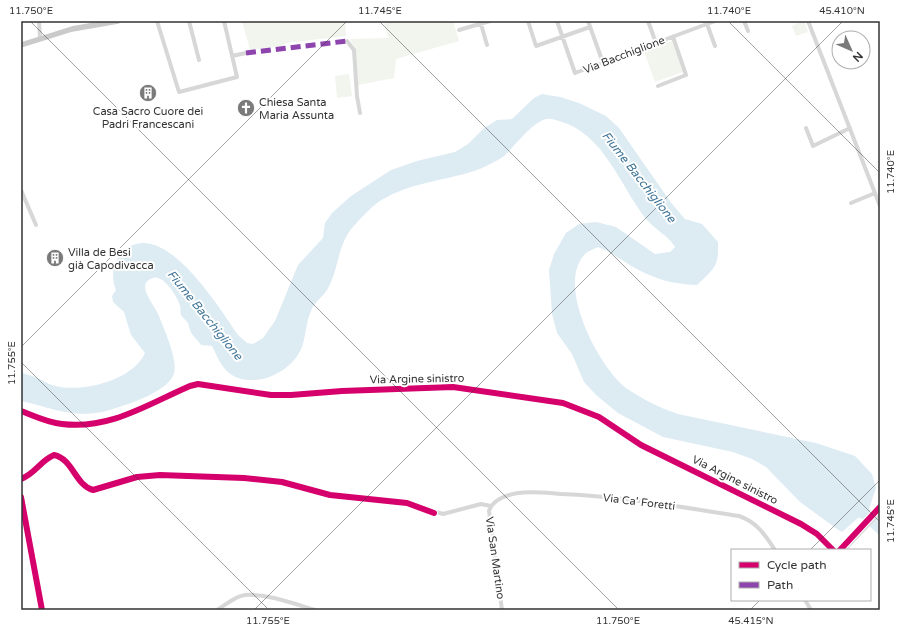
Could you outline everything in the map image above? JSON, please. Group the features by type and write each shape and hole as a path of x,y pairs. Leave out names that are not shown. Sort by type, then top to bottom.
{"main road":[{"path":"21,45 72,29 118,21"}],"street":[{"path":"39,21 40,38"},
{"path":"157,21 179,92 237,76 224,21"},
{"path":"189,21 199,60"},
{"path":"459,30 490,21"},
{"path":"528,21 536,46 590,27"},
{"path":"557,21 562,37"},
{"path":"588,21 603,63"},
{"path":"648,21 656,43"},
{"name":"Via Bacchiglione","path":"562,37 575,73 715,21"},
{"path":"744,21 748,32"},
{"path":"808,21 880,206"},
{"path":"481,24 487,45"},
{"path":"707,24 715,46"},
{"name":"Via Bacchiglione","path":"658,86 686,75 673,37"},
{"path":"347,41 354,50 357,96 360,113"},
{"path":"232,56 246,53"},
{"path":"806,128 813,146 850,128"},
{"path":"21,190 36,225"},
{"path":"851,204 875,193"},
{"name":"Via Argine sinistro","path":"21,411 61,424 90,425 126,415 190,386 198,384 271,395 453,387 549,400 579,408 599,417 641,445 801,524 816,534 832,549"},
{"path":"21,479 32,473 45,459 54,455 65,459 85,486 93,490 137,478 160,476 220,477 282,482 323,493 407,503 443,514 481,504 490,506"},
{"name":"Via Ca' Foretti","path":"490,506 497,500 524,492 636,501 739,516 750,520 756,525 774,549"},
{"path":"21,497 42,610"},
{"name":"Via San Martino","path":"490,506 489,520 502,610"},
{"path":"845,549 880,512"},
{"path":"217,610 236,598 244,595 272,599 315,610"},
{"path":"806,601 811,610"}],"shaded area":[{"path":"242,21 345,21 346,36 286,43 283,46 250,50"},
{"path":"394,21 453,21 459,41 396,59 394,78 358,85 356,50 350,39 389,38 384,24"},
{"path":"804,21 808,32 796,36 792,26"},
{"path":"672,41 683,72 655,82 644,51"},
{"path":"349,74 352,96 337,98 335,76"}],"water":[{"name":"Fiume Bacchiglione","path":"542,94 560,97 579,103 606,116 619,128 672,204 685,219 702,224 718,242 717,262 712,270 697,285 680,284 651,276 598,247 585,254 577,268 575,285 578,304 584,325 593,345 604,363 626,388 658,406 678,414 816,443 855,456 872,474 876,488 869,509 880,517 880,536 861,518 858,518 842,532 800,502 766,467 752,459 733,452 663,437 618,413 596,395 584,382 572,354 557,333 552,314 549,270 554,254 566,233 579,224 596,222 616,227 655,254 670,252 675,247 669,239 646,219 610,162 588,137 575,127 551,119 540,121 504,156 491,164 477,170 398,192 377,203 368,211 352,228 343,242 331,282 325,293 314,305 311,311 299,354 289,365 276,374 255,380 246,380 232,375 223,366 212,346 201,345 192,334 188,323 181,315 179,302 170,287 161,279 153,278 145,285 145,290 157,311 173,355 175,371 169,382 156,392 139,400 102,412 90,414 79,414 57,410 21,401 21,372 52,385 76,388 104,383 117,378 139,363 145,353 131,335 124,312 113,302 112,296 116,290 113,281 114,266 122,253 137,244 154,245 171,254 188,269 204,287 238,335 247,343 253,344 263,338 275,321 298,265 323,238 325,223 332,213 351,196 391,170 417,161 455,152 468,144 483,129 497,120 512,119 534,98"}],"marked path":[{"path":"246,53 347,41"}],"cycle path":[{"path":"21,411 41,419 62,424 80,425 96,423 113,419 144,408 190,386 198,384 271,395 453,387 563,403 599,417 641,445 801,524 817,534 832,549"},
{"path":"21,479 31,474 45,460 54,455 66,461 82,483 93,490 137,477 160,475 244,478 282,482 330,495 407,503 434,513"},
{"path":"21,497 42,610"},
{"path":"841,549 880,507"}],"place":[{"name":"Casa Sacro Cuore dei Padri Francescani","path":"148,93"},
{"name":"Chiesa Santa Maria Assunta","path":"246,108"},
{"name":"Villa de Besi già Capodivacca","path":"55,258"}]}
